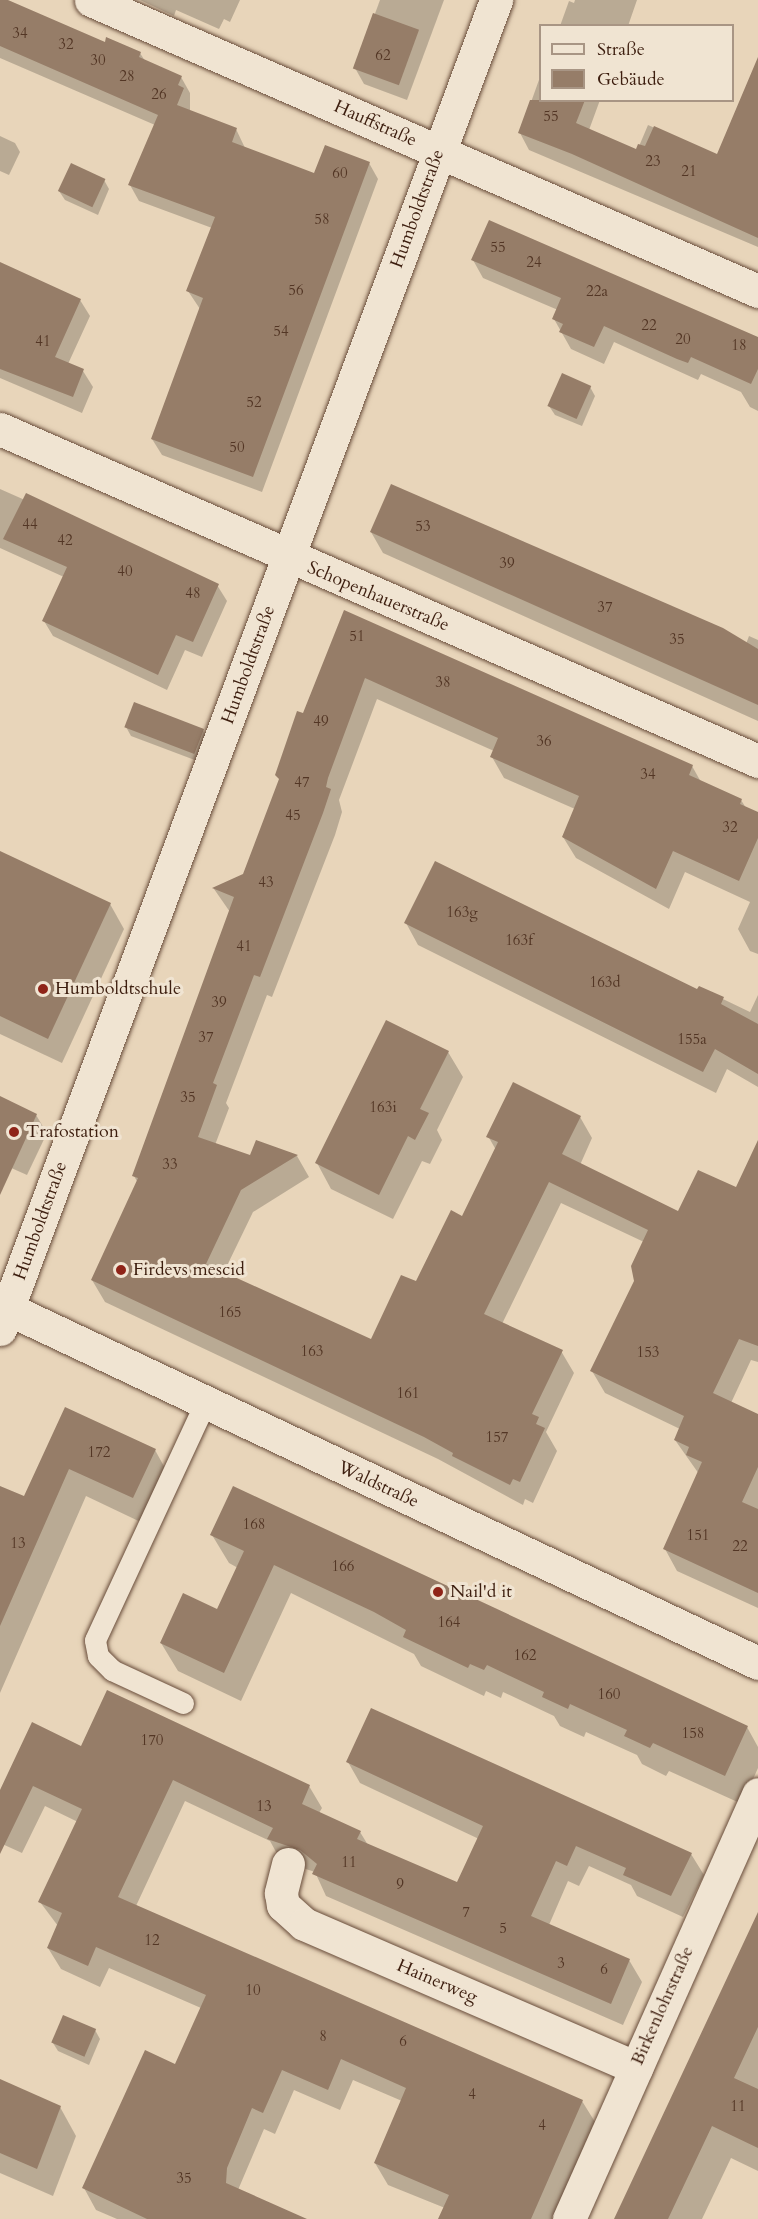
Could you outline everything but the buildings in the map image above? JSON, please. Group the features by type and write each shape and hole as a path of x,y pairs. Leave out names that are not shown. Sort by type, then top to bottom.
{"street":[{"name":"Hauffstraße","path":"91,0 758,291"},
{"name":"Humboldtstraße","path":"3,1314 289,558 496,0"},
{"name":"Schopenhauerstraße","path":"0,429 289,558 758,761"},
{"name":"Waldstraße","path":"3,1314 205,1403 758,1663"},
{"name":"Birkenlohrstraße","path":"569,2219 758,1794"},
{"name":"Hainerweg","path":"288,1864 281,1893 283,1905 304,1924 636,2068"}],"lane":[{"path":"183,1703 112,1670 98,1656 94,1640 205,1403"}],"place":[{"name":"Humboldtschule","path":"43,989"},
{"name":"Trafostation","path":"14,1132"},
{"name":"Firdevs mescid","path":"121,1270"},
{"name":"Nail'd it","path":"438,1592"}]}
